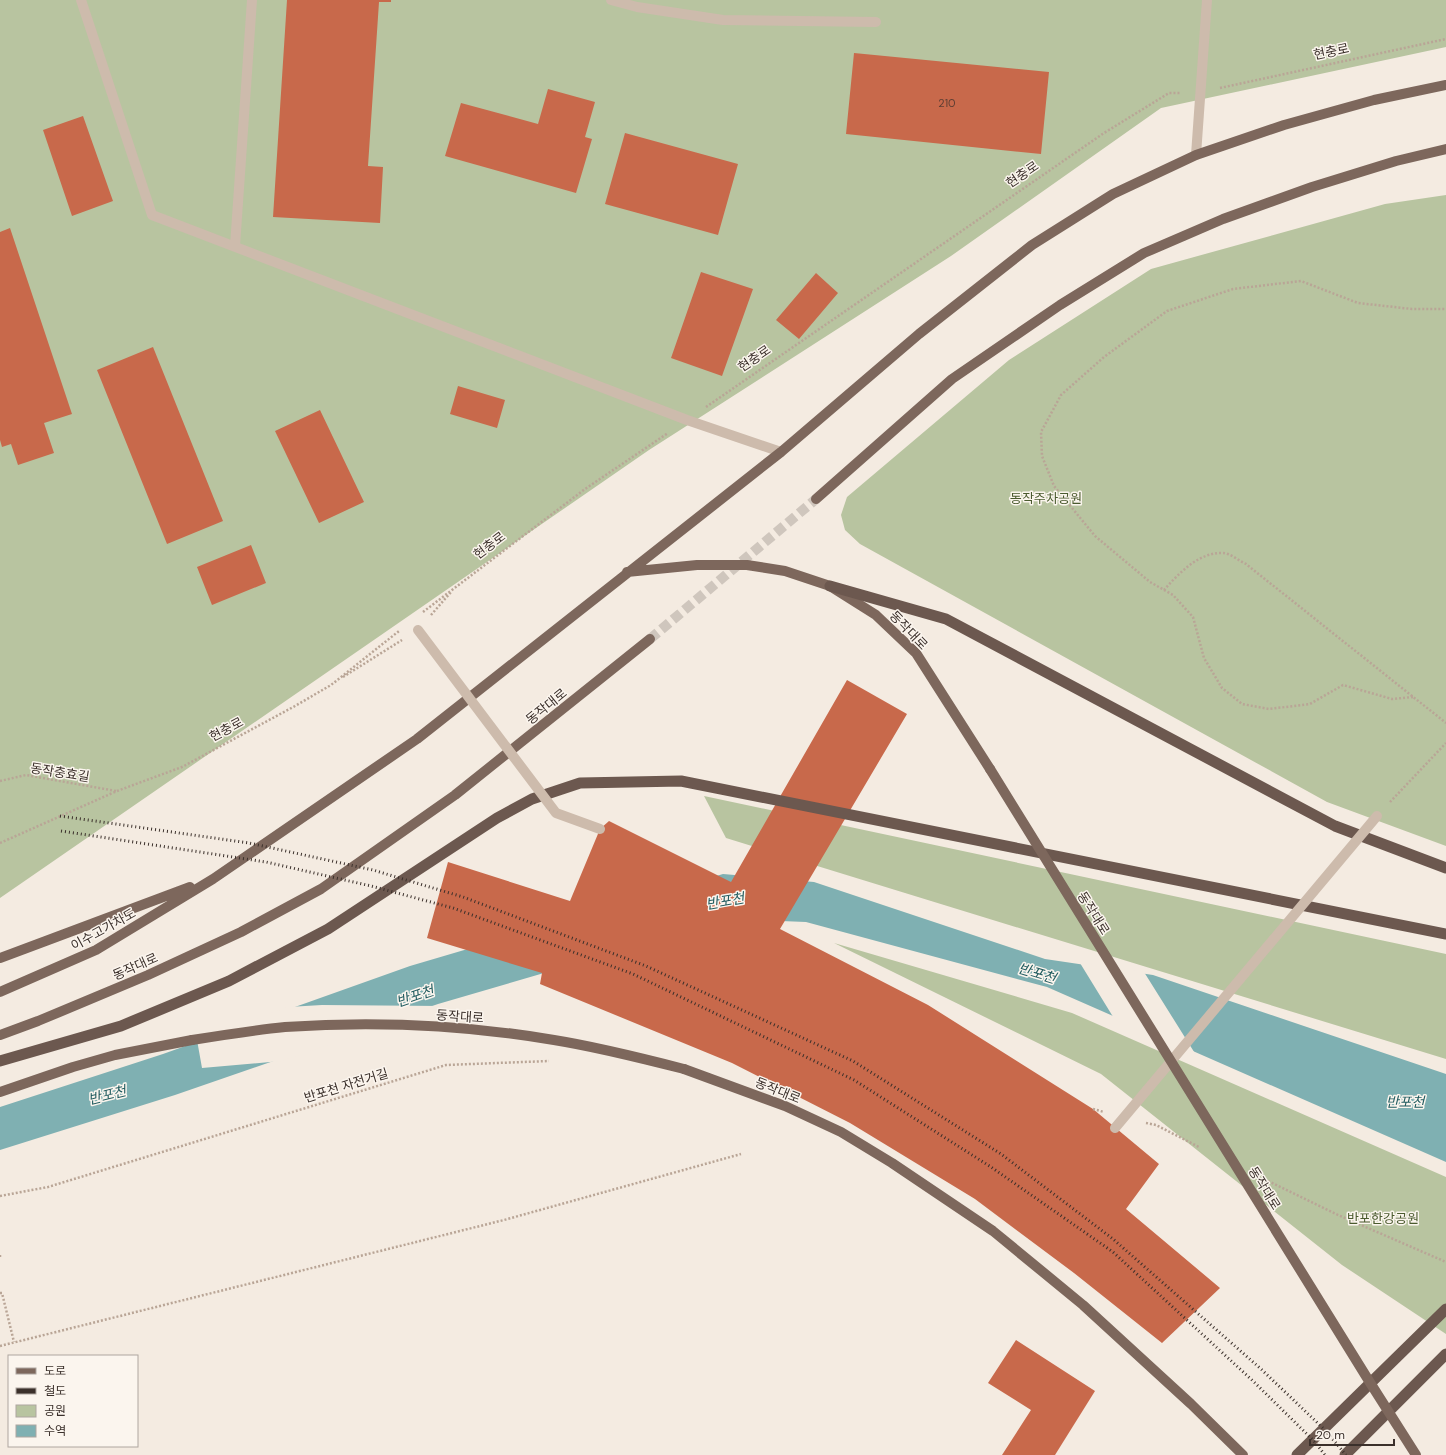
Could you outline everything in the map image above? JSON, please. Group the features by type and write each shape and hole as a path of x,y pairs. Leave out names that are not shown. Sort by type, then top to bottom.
{"highway":[{"path":"830,586 946,619 1335,826 1446,868"},
{"path":"0,1062 121,1026 229,981 328,929 497,818 532,799 580,783 682,781 1446,934"},
{"path":"1297,1455 1446,1309"},
{"path":"1344,1455 1446,1354"}],"main road":[{"path":"0,958 213,879 417,739 781,452 919,334 1032,246 1114,194 1196,155 1284,125 1374,100 1446,85"},
{"path":"816,499 952,379 1060,305 1144,254 1223,219 1312,187 1396,161 1446,149"},
{"name":"동작대로","path":"627,572 697,565 747,565 785,570 830,586 876,615 916,653 990,769 1356,1361 1416,1455"},
{"name":"동작대로","path":"38,1022 148,975 241,932 321,889 455,795 650,639"},
{"name":"이수고가차도","path":"0,992 96,950 213,879"},
{"path":"0,1035 38,1022"},
{"path":"0,1042 38,1022"},
{"name":"동작대로","path":"0,1092 73,1067 115,1055 192,1040 284,1027 362,1025 428,1027 498,1032 605,1049 691,1071 785,1106 841,1132 892,1163 993,1230 1083,1305 1191,1404 1243,1455"}],"street":[{"path":"81,0 152,215 687,420 781,452"},
{"path":"236,246 252,0"},
{"path":"611,0 637,7 723,20 876,22"},
{"path":"1196,155 1207,0"},
{"path":"418,630 556,813 600,829"},
{"path":"1115,1128 1377,816"}],"path":[{"name":"현충로","path":"418,616 585,489 1111,129 1169,93 1200,92 1446,39"},
{"path":"1413,697 1392,699 1343,685 1310,704 1269,709 1242,704 1222,688 1204,658 1193,617 1173,594 1150,582 1096,536 1054,486 1042,456 1041,432 1061,395 1104,357 1167,311 1233,289 1301,281 1358,303 1412,309 1446,309"},
{"path":"1164,590 1178,574 1204,555 1224,553 1246,564 1446,723"},
{"path":"331,685 418,630 456,586"},
{"name":"현충로","path":"0,843 117,791 182,767 289,710 331,685 400,631"},
{"path":"1377,816 1446,743"},
{"name":"동작충효길","path":"0,781 26,775 117,791"},
{"name":"반포천 자전거길","path":"0,1196 48,1187 446,1065 557,1060"},
{"path":"0,1346 504,1220 741,1154"},
{"path":"0,1293 2,1293 14,1342"}],"green space":[{"path":"0,0 1446,0 1446,47 1161,108 951,256 649,450 0,898"},
{"name":"동작주차공원","path":"1446,195 1446,846 1327,802 860,544 845,530 841,515 847,497 1009,360 1151,269 1385,204"},
{"path":"704,796 1446,954 1446,1059 726,838"},
{"name":"반포한강공원","path":"834,943 1072,1013 1446,1177 1446,1334 1342,1265 1101,1074"}],"water":[{"name":"반포천","path":"723,874 814,882 1045,959 1153,975 1446,1074 1446,1162 1047,987 806,922 729,919 438,1004 175,1095 0,1150 0,1107 163,1054 410,966"}],"pier":[{"path":"1080,963 1144,972 1196,1055 1115,1020"},
{"path":"322,1005 441,1006 281,1061 202,1068 197,1040 288,1007"}],"building":[{"path":"287,0 391,0 391,2 379,2 368,166 383,167 380,223 273,217"},
{"path":"854,53 1049,72 1041,154 846,134"},
{"path":"548,89 595,102 585,137 592,139 576,193 445,156 461,103 538,124"},
{"path":"83,116 113,201 72,216 43,130"},
{"path":"625,133 738,164 718,235 605,204"},
{"path":"10,228 72,414 44,423 54,453 18,465 11,444 2,447 0,440 0,232"},
{"path":"701,272 753,289 722,376 671,358"},
{"path":"816,273 838,293 799,339 776,320"},
{"path":"153,347 223,521 167,544 97,370"},
{"path":"458,386 505,400 497,428 450,414"},
{"path":"320,410 364,502 319,523 275,431"},
{"path":"251,545 266,583 212,605 197,567"},
{"path":"847,680 907,714 780,929 928,1005 1093,1109 1159,1164 1126,1209 1220,1288 1162,1343 1074,1273 975,1199 850,1123 732,1063 540,984 542,973 427,938 448,862 570,901 600,829 609,821 731,882"},
{"path":"1016,1340 1095,1391 1055,1455 1002,1455 1031,1410 988,1383"}],"tunnel":[{"path":"650,639 816,499"}],"railway":[{"path":"60,816 249,843 373,870 463,897 646,966 853,1061 1001,1154 1113,1239 1261,1369 1325,1430 1346,1455"},
{"path":"61,831 266,862 371,886 453,908 633,974 854,1080 991,1167 1113,1252 1253,1381 1314,1441 1325,1455"}]}
